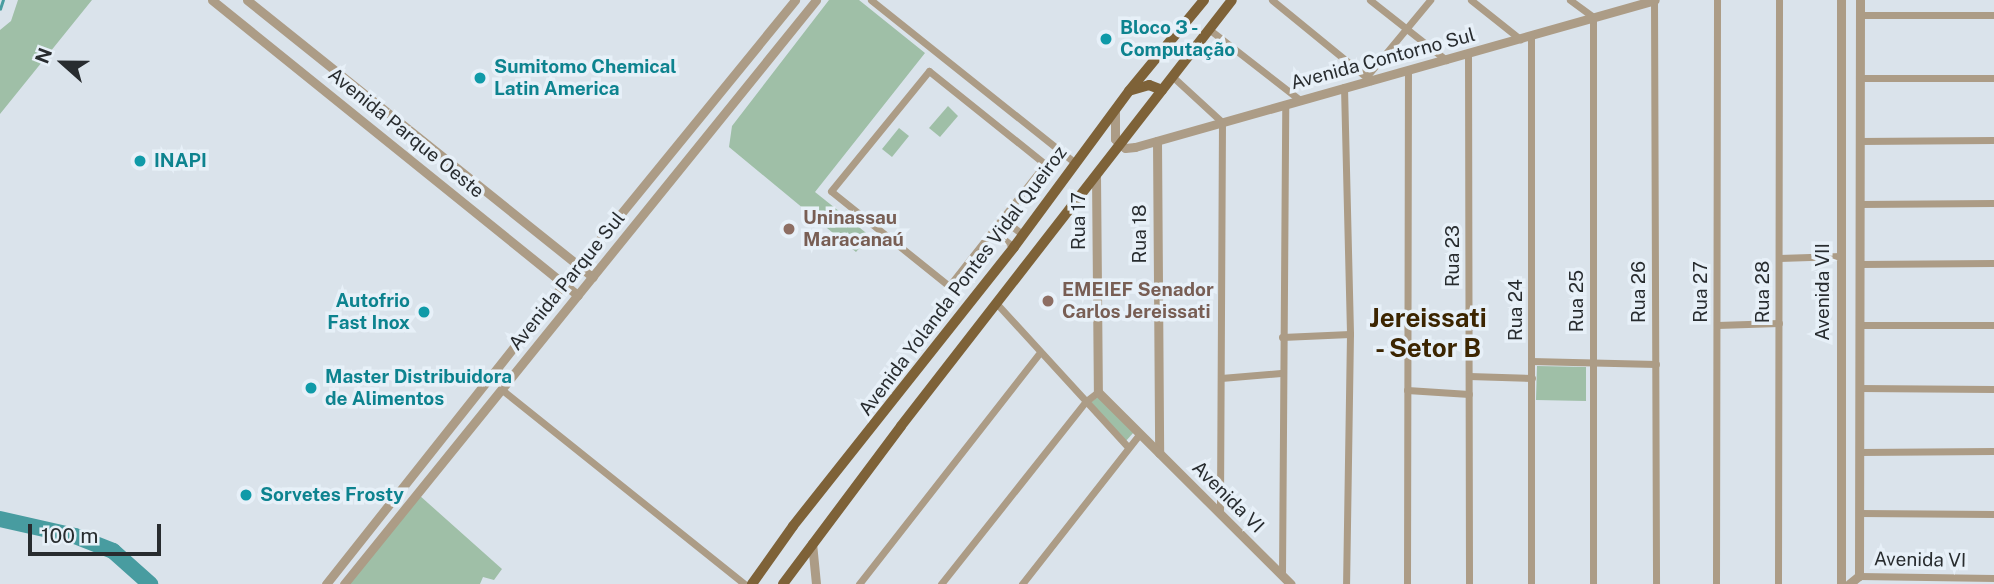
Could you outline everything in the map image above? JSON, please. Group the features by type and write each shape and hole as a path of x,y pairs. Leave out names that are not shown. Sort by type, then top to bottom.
{"main road":[{"name":"Avenida Yolanda Pontes Vidal Queiroz","path":"752,584 1023,235 1129,91 1204,0"},
{"name":"Avenida Yolanda Pontes Vidal Queiroz","path":"783,584 901,426 1232,0"},
{"path":"1129,91 1149,85 1162,90"},
{"path":"884,413 901,426"},
{"path":"867,434 884,449"}],"street":[{"name":"Avenida Parque Oeste","path":"212,0 578,295"},
{"name":"Avenida Parque Oeste","path":"247,0 593,277"},
{"name":"Avenida Parque Sul","path":"326,584 579,265 795,0"},
{"name":"Avenida Parque Sul","path":"344,584 816,0"},
{"path":"871,0 1075,163"},
{"path":"1272,0 1369,78 1430,0"},
{"path":"1370,0 1446,60"},
{"path":"1471,0 1520,39"},
{"path":"1570,0 1593,17"},
{"name":"Avenida Contorno Sul","path":"1120,144 1128,148 1157,141 1369,78 1468,54 1655,0"},
{"name":"Rua 26","path":"1655,0 1656,584"},
{"name":"Rua 27","path":"1716,584 1717,0"},
{"name":"Rua 28","path":"1778,584 1779,0"},
{"name":"Avenida VII","path":"1841,584 1842,0"},
{"name":"Avenida VII","path":"1859,576 1860,0"},
{"path":"1861,15 1994,15"},
{"name":"Rua 25","path":"1593,17 1593,584"},
{"path":"1210,30 1300,100"},
{"name":"Rua 24","path":"1531,35 1531,584"},
{"name":"Rua 23","path":"1468,54 1469,584"},
{"path":"1407,584 1408,70"},
{"path":"929,71 1045,164 994,232 952,284 946,285 833,195 832,187 929,71"},
{"path":"1172,78 1222,122 1220,514"},
{"path":"1859,78 1994,78"},
{"path":"1344,87 1350,334 1346,584"},
{"path":"1282,575 1284,104"},
{"path":"1117,107 1112,125 1115,139 1120,144"},
{"path":"1859,141 1994,140"},
{"name":"Rua 18","path":"1157,141 1159,453"},
{"path":"1841,166 1858,166"},
{"name":"Rua 17","path":"1096,175 1098,392"},
{"path":"1859,204 1994,203"},
{"path":"1004,220 1023,235"},
{"path":"994,232 1013,247"},
{"path":"1779,258 1841,256"},
{"path":"1860,264 1994,263"},
{"path":"997,304 1039,354 1128,447"},
{"path":"1717,325 1779,323"},
{"path":"1859,325 1994,325"},
{"path":"1282,337 1350,334"},
{"path":"859,584 1039,354"},
{"path":"1841,357 1859,358"},
{"path":"1531,361 1656,364"},
{"path":"1221,378 1282,373"},
{"path":"1469,376 1532,378"},
{"path":"1859,388 1994,389"},
{"path":"501,389 744,584"},
{"path":"1407,390 1469,394"},
{"path":"941,584 1085,402 1098,392"},
{"name":"Avenida VI","path":"1098,392 1291,584"},
{"path":"1022,584 1139,435"},
{"path":"1859,452 1994,452"},
{"path":"1859,513 1994,514"},
{"path":"812,543 816,584"},
{"name":"Avenida VI","path":"1849,584 1859,576 1994,578"}],"green space":[{"path":"18,0 92,0 0,114 0,30 11,21"},
{"path":"829,0 859,0 925,53 815,192 870,236 856,252 729,147 732,126"},
{"path":"948,106 958,116 940,137 929,128"},
{"path":"899,128 909,136 892,157 882,149"},
{"path":"1537,366 1586,367 1586,401 1536,400"},
{"path":"1098,397 1134,432 1125,442 1091,402"},
{"path":"419,495 502,569 494,580 483,577 480,584 347,584"}],"waterway":[{"path":"0,9 3,0"},
{"path":"0,519 75,536 113,551 150,584"}],"place":[{"name":"Bloco 3 - Computação","path":"1106,39"},
{"name":"Sumitomo Chemical Latin America","path":"480,78"},
{"name":"INAPI","path":"140,161"},
{"name":"Uninassau Maracanaú","path":"789,229"},
{"name":"EMEIEF Senador Carlos Jereissati","path":"1048,301"},
{"name":"Autofrio Fast Inox","path":"424,312"},
{"name":"Master Distribuidora de Alimentos","path":"311,388"},
{"name":"Sorvetes Frosty","path":"246,495"}],"district":[{"name":"Jereissati - Setor B","path":"1428,333"}]}
